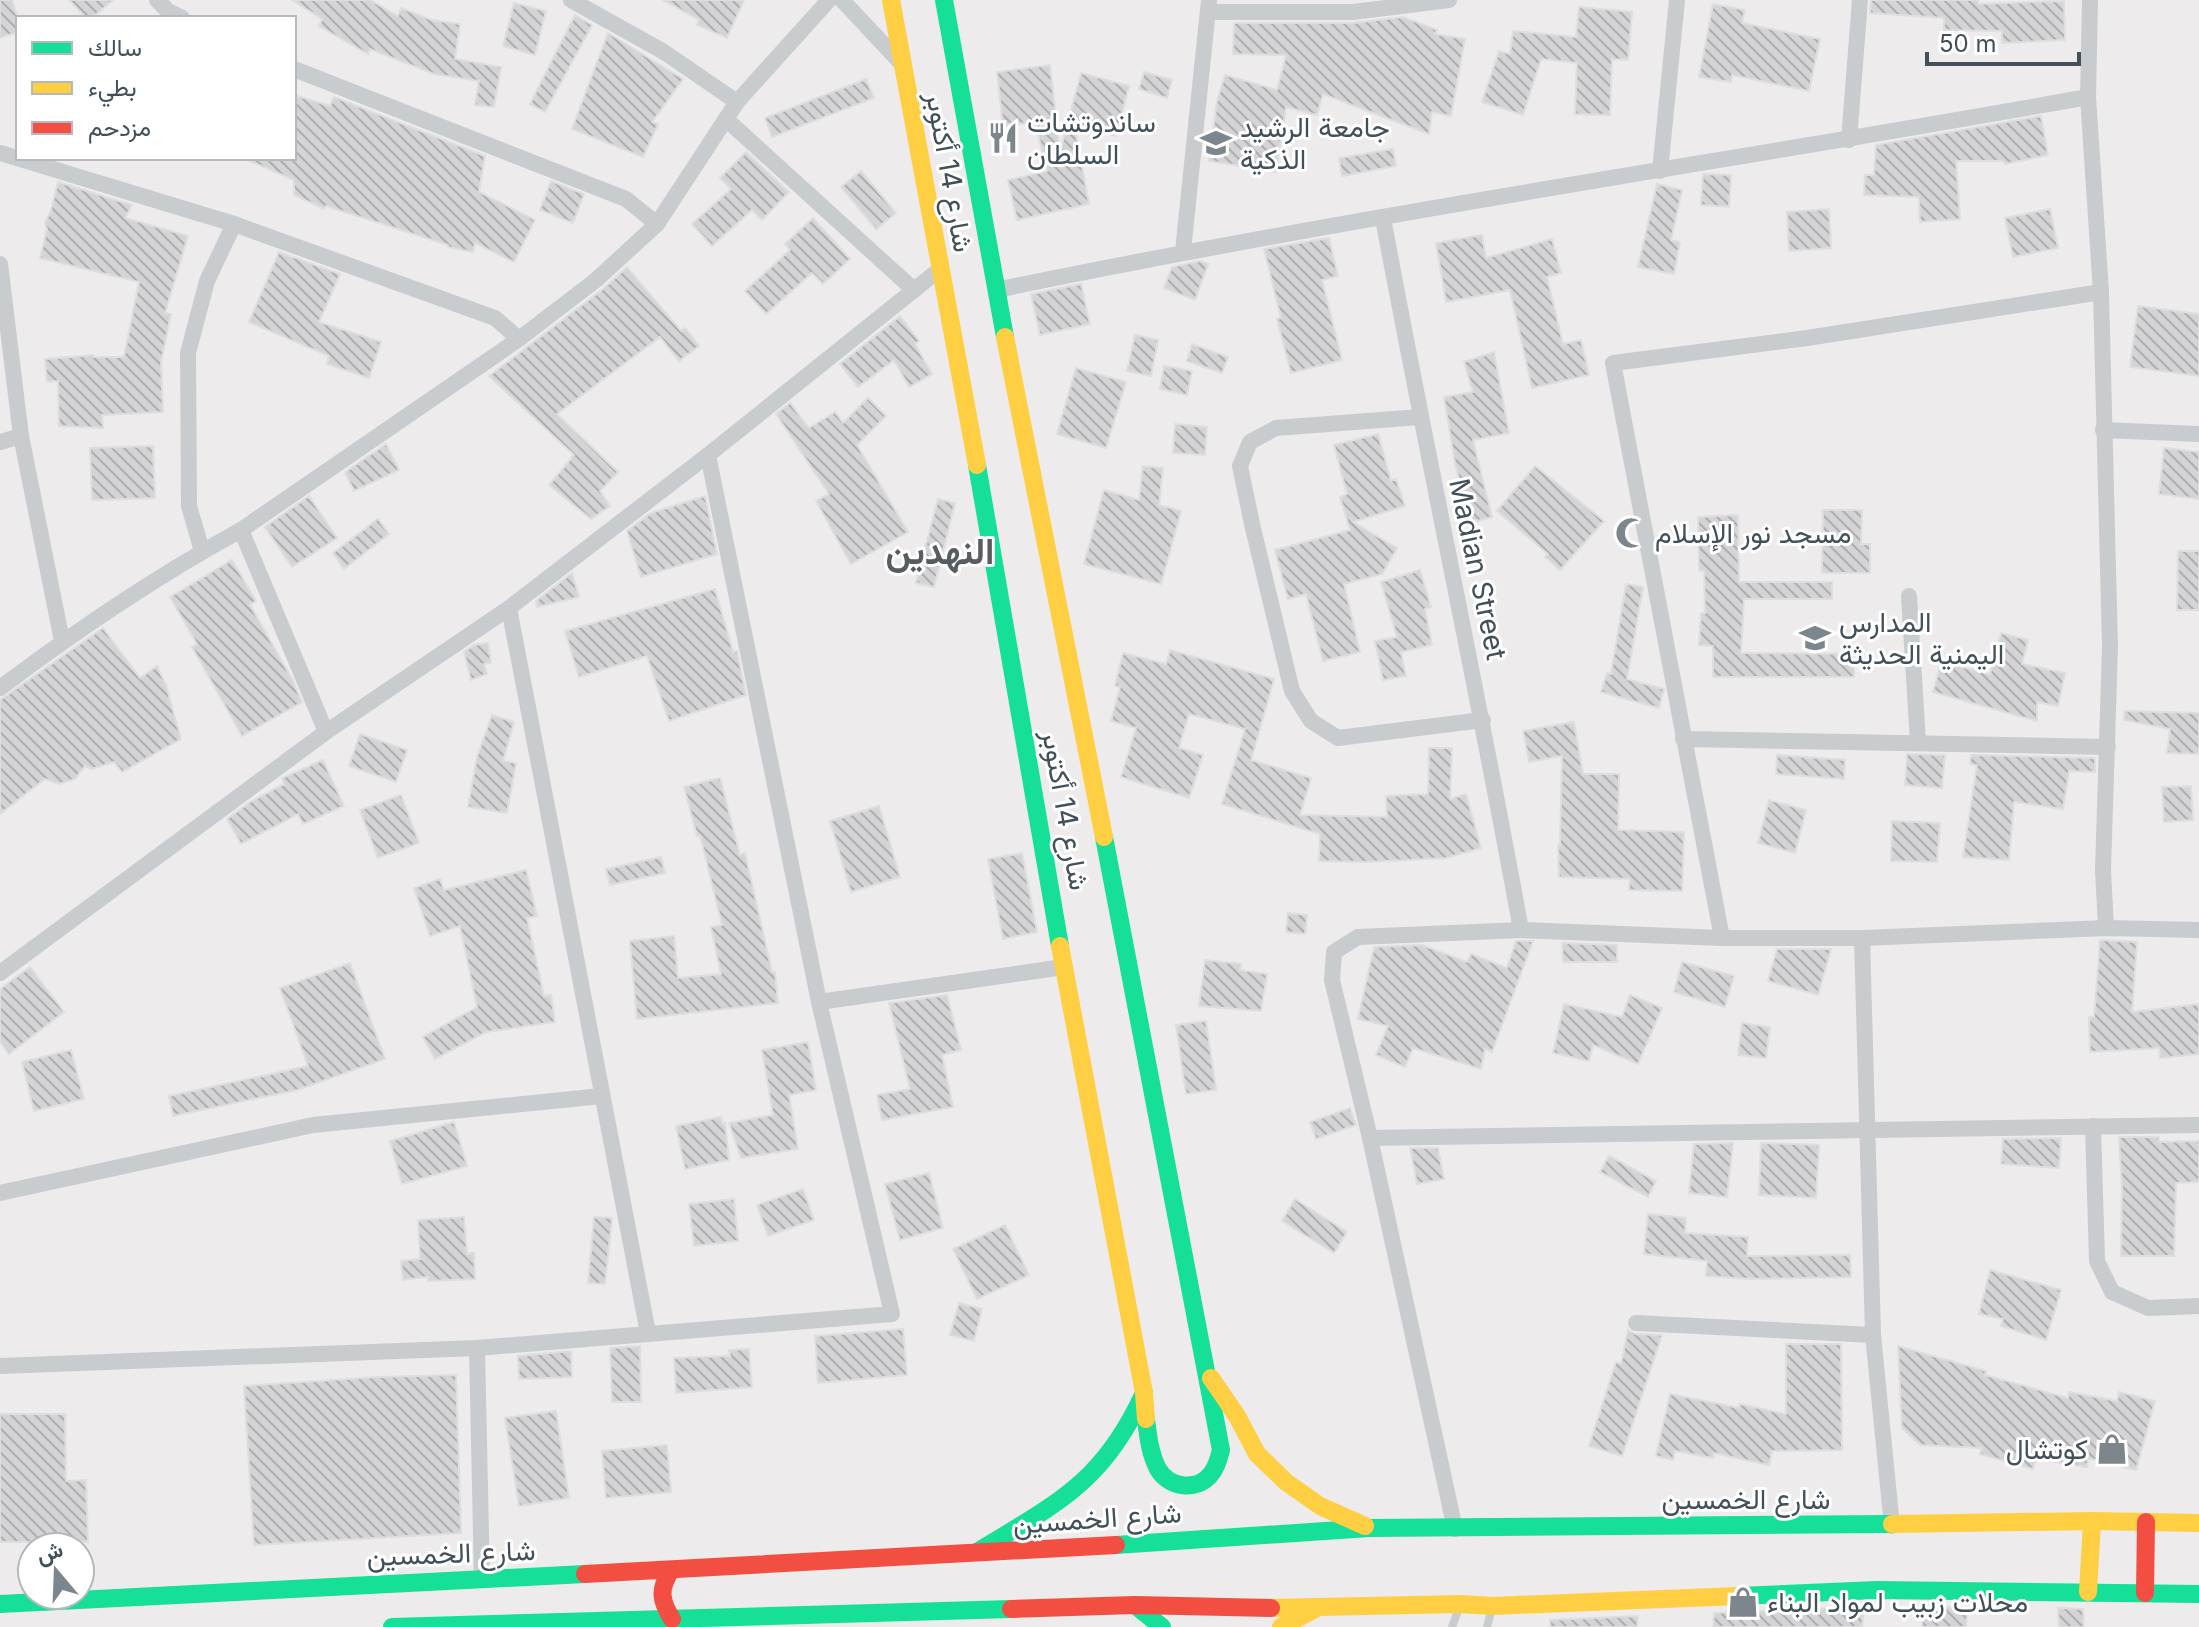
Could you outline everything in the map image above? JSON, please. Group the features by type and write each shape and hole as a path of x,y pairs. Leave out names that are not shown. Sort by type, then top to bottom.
{"main road":[{"name":"شارع 14 أكتوبر","path":"891,0 1001,594 1064,967 1144,1393 1151,1454 1157,1468 1170,1482 1188,1486 1206,1480 1217,1468 1221,1450 1150,1068 996,290 944,0"},
{"name":"شارع 14 أكتوبر","path":"1205,1369 1237,1416 1257,1454 1286,1482 1320,1506 1369,1528"},
{"path":"974,1554 1067,1496 1099,1467 1125,1432 1144,1393"},
{"path":"2088,1592 2092,1521"},
{"name":"شارع الخمسين","path":"392,1627 580,1599 671,1570 1369,1528 1892,1526 2092,1521 2199,1523"},
{"path":"2145,1593 2146,1522"},
{"path":"671,1570 661,1586 662,1603 672,1619"},
{"name":"شارع الخمسين","path":"0,1604 482,1579 672,1619 742,1622 1135,1605 1315,1609 1460,1604 1492,1606 1877,1590 2199,1594"},
{"path":"1135,1605 1162,1627"},
{"path":"1281,1627 1315,1609"}],"street":[{"path":"157,0 178,16"},
{"path":"571,0 664,52 737,102"},
{"path":"0,688 62,641 202,551 241,530 519,339 596,280 657,224 737,102 829,0"},
{"path":"842,0 902,64"},
{"path":"1183,251 1209,6 1353,12 1449,0"},
{"path":"1660,171 1677,0"},
{"path":"1849,140 1860,0"},
{"path":"2090,0 2088,97 2101,292 2110,647 2103,870 2106,928"},
{"path":"296,70 626,199 657,224"},
{"path":"996,290 1183,251 2088,97"},
{"path":"726,119 914,290"},
{"path":"23,160 234,224 495,318 519,339"},
{"name":"Madian Street","path":"1383,218 1420,417 1483,720 1521,930"},
{"path":"202,551 189,506 188,353 207,281 234,224"},
{"path":"0,264 21,436 62,641"},
{"path":"0,973 326,732 509,608 708,455 939,270"},
{"path":"1722,938 1613,363 1807,338 2101,292"},
{"path":"1420,417 1276,428 1250,442 1240,466 1252,524 1292,691 1311,721 1338,738 1483,720"},
{"path":"2103,430 2199,434"},
{"path":"0,442 21,436"},
{"path":"0,1366 477,1348 892,1314 819,1002 708,455"},
{"path":"241,530 326,732"},
{"path":"1909,596 1918,743"},
{"path":"509,608 648,1333"},
{"path":"1683,739 2108,747"},
{"path":"1455,1529 1370,1138 1332,980 1334,952 1358,937 1521,930 1722,938 1862,938 2106,928 2199,930"},
{"path":"1862,938 1873,1335 1892,1526"},
{"path":"819,1002 1064,967"},
{"path":"0,1193 313,1125 602,1096"},
{"path":"1370,1138 2199,1125"},
{"path":"2093,1126 2097,1261 2112,1292 2148,1308 2199,1306"},
{"path":"1636,1323 1873,1335"},
{"path":"477,1348 482,1579"}],"lane":[{"path":"1452,1627 1460,1604"},
{"path":"1487,1627 1492,1606"}],"building":[{"path":"0,0 12,0 17,16 16,33 0,38"},
{"path":"69,0 113,0 94,16 84,16"},
{"path":"292,0 370,0 398,16 401,8 432,20 460,24 455,59 501,67 494,107 475,105 479,81 434,74 370,49 368,54 319,26 322,19"},
{"path":"663,0 744,0 727,38 697,25 699,20"},
{"path":"1871,0 1978,0 1978,4 2064,1 2065,40 2002,43 2002,31 1944,30 1944,18 1870,13"},
{"path":"514,3 546,11 535,55 503,46"},
{"path":"1713,4 1745,10 1742,23 1820,39 1809,91 1732,75 1731,82 1699,77"},
{"path":"1579,7 1632,12 1628,60 1612,59 1610,115 1575,114 1577,63 1541,59 1523,115 1482,102 1499,51 1510,54 1513,31 1576,37"},
{"path":"575,15 592,25 545,112 530,104"},
{"path":"1403,17 1437,30 1435,34 1465,39 1451,116 1432,112 1429,134 1323,94 1317,115 1286,107 1276,172 1209,161 1217,101 1225,75 1277,90 1286,55 1233,54 1234,23 1353,23"},
{"path":"608,33 683,79 652,122 658,124 643,157 572,129"},
{"path":"1050,65 1060,152 1081,73 1129,86 1116,136 1074,124 1089,204 1017,220 1008,180 1047,171 1035,122 1003,126 997,72"},
{"path":"1144,72 1172,80 1167,98 1139,89"},
{"path":"866,79 874,98 772,137 765,118"},
{"path":"296,96 330,106 334,97 485,156 479,192 535,220 514,262 475,243 473,252 448,247 326,206 324,209 294,195 294,180 248,160 296,160"},
{"path":"2041,116 2048,155 2005,164 2004,161 1956,161 1960,219 1920,222 1919,197 1864,195 1865,175 1874,175 1876,145"},
{"path":"1393,149 1396,166 1342,176 1339,158"},
{"path":"746,152 789,192 762,220 752,210 712,246 692,224 731,189 720,178"},
{"path":"861,171 896,213 876,229 841,187"},
{"path":"1703,174 1731,175 1729,207 1701,205"},
{"path":"551,181 584,194 573,223 540,210"},
{"path":"58,182 132,205 125,218 188,236 165,313 171,314 161,362 163,412 102,415 103,428 59,426 58,381 47,382 45,359 93,355 124,357 139,282 40,258 47,229 45,223"},
{"path":"1657,184 1682,190 1671,240 1680,242 1674,274 1638,267"},
{"path":"1829,209 1831,248 1789,251 1787,212"},
{"path":"2050,209 2058,248 2013,257 2005,218"},
{"path":"813,218 850,259 823,284 812,273 766,314 745,291 790,250 785,244"},
{"path":"1482,235 1486,258 1552,239 1561,273 1547,277 1563,344 1581,340 1589,375 1532,388 1510,290 1446,302 1436,243"},
{"path":"1329,238 1338,276 1322,280 1342,360 1291,373 1264,249"},
{"path":"279,252 340,274 319,322 381,342 369,378 327,364 329,356 249,322"},
{"path":"1200,261 1208,264 1195,300 1164,288 1172,267"},
{"path":"627,267 681,331 685,328 699,346 679,361 660,337 557,414 618,472 600,491 610,506 591,519 549,485 574,455 489,376"},
{"path":"1081,284 1090,324 1040,335 1031,294"},
{"path":"2138,306 2199,314 2199,376 2130,367"},
{"path":"900,316 919,341 915,344 932,374 909,387 894,360 858,387 840,364"},
{"path":"1135,335 1158,340 1151,376 1127,371"},
{"path":"1192,344 1228,357 1222,373 1187,361"},
{"path":"1494,352 1509,433 1473,440 1492,517 1470,523 1455,463 1444,397 1473,392 1464,362"},
{"path":"1164,366 1192,371 1187,395 1160,389"},
{"path":"1076,368 1126,382 1106,448 1057,434"},
{"path":"868,398 886,416 857,445 908,532 851,564 816,501 829,494 776,414 790,403 809,428 835,412 843,423"},
{"path":"1175,424 1207,427 1205,455 1173,453"},
{"path":"1378,434 1391,481 1396,479 1405,506 1353,522 1397,548 1382,574 1344,584 1360,652 1323,661 1306,594 1288,599 1275,550 1350,530 1340,497 1347,494 1334,445"},
{"path":"386,444 399,470 354,491 345,472"},
{"path":"153,446 155,498 92,500 90,448"},
{"path":"2164,448 2199,452 2199,499 2159,494"},
{"path":"1143,466 1163,468 1159,505 1181,511 1161,584 1084,564 1104,490 1139,500"},
{"path":"1535,466 1604,521 1560,570 1545,557 1548,554 1497,511"},
{"path":"309,496 337,538 292,567 265,527"},
{"path":"705,496 717,554 641,577 627,531 651,513"},
{"path":"938,499 955,503 934,587 916,583"},
{"path":"1823,510 1862,510 1861,544 1870,544 1870,573 1822,573"},
{"path":"1738,515 1739,582 1832,582 1832,599 1744,599 1741,653 1854,654 1854,677 1713,677 1713,646 1699,645 1701,613 1705,613 1704,571 1699,571 1698,517"},
{"path":"378,519 389,534 344,569 333,553"},
{"path":"2178,551 2199,551 2199,610 2177,610"},
{"path":"232,560 256,601 250,605 302,702 242,736 192,647 197,644 170,597"},
{"path":"1420,570 1431,607 1425,609 1432,645 1401,652 1406,676 1383,680 1375,641 1397,637 1381,582"},
{"path":"572,573 579,597 537,607 536,601"},
{"path":"1626,584 1643,587 1627,679 1664,689 1659,708 1601,692 1607,673 1611,674"},
{"path":"715,589 733,652 737,651 746,695 669,721 647,656 579,677 565,631"},
{"path":"103,628 140,678 157,666 166,685 181,739 122,772 114,762 92,769 85,766 75,779 59,784 45,779 0,814 0,700"},
{"path":"2001,633 2028,640 2022,664 2065,673 2058,706 2037,702 2037,721 1933,692 1941,662 1990,674"},
{"path":"488,643 491,663 484,664 487,674 471,680 464,652 474,645"},
{"path":"1170,650 1274,679 1251,760 1311,778 1300,815 1387,817 1386,796 1428,794 1429,748 1452,748 1450,799 1466,794 1481,848 1446,858 1319,861 1320,834 1222,804 1245,729 1189,714 1179,748 1203,755 1189,798 1121,777 1136,728 1111,721 1120,687 1115,686 1123,653 1166,664"},
{"path":"2125,711 2199,713 2199,754 2167,753 2170,729 2124,720"},
{"path":"492,715 514,722 503,761 516,763 507,813 468,807 477,757"},
{"path":"1574,722 1583,774 1619,774 1618,830 1684,832 1682,891 1629,890 1630,879 1559,877 1562,756 1529,762 1523,731"},
{"path":"360,734 407,750 396,782 349,766"},
{"path":"1907,754 1945,755 1942,788 1905,785"},
{"path":"1777,755 1845,760 1844,779 1776,774"},
{"path":"1971,755 2095,758 2095,772 2069,771 2063,809 2014,802 2009,860 1963,857 1977,765 1970,764"},
{"path":"323,760 344,806 303,824 298,814 241,844 227,819 250,802 284,784 282,778"},
{"path":"720,778 740,855 745,853 772,972 775,972 778,1003 637,1019 630,941 674,936 678,978 721,974 711,927 722,925 700,835 697,836 684,787"},
{"path":"2191,786 2193,820 2164,822 2162,787"},
{"path":"401,795 419,843 378,858 360,810"},
{"path":"1769,800 1806,810 1795,853 1758,843"},
{"path":"879,806 900,877 851,892 830,821"},
{"path":"1892,821 1940,823 1937,862 1891,861"},
{"path":"1022,853 1037,932 1003,939 988,859"},
{"path":"661,857 665,873 610,885 606,869"},
{"path":"526,870 537,916 527,918 544,996 551,995 555,1022 486,1032 435,1059 423,1037 477,1007 460,926 430,936 414,888 440,879 444,890"},
{"path":"1288,913 1307,915 1305,934 1286,932"},
{"path":"2100,940 2137,942 2132,1012 2199,1004 2199,1054 2160,1058 2159,1048 2090,1052 2089,1017 2094,1017"},
{"path":"1516,941 1533,941 1492,1052 1485,1049 1481,1069 1413,1048 1405,1067 1376,1055 1388,1026 1358,1019 1374,947 1422,945 1467,962 1471,954 1507,968"},
{"path":"1562,943 1617,945 1617,962 1563,962"},
{"path":"1777,949 1831,949 1818,995 1768,981"},
{"path":"1205,960 1241,964 1240,970 1267,974 1261,1011 1199,1006"},
{"path":"1682,962 1734,976 1725,1007 1674,992"},
{"path":"350,963 385,1059 297,1090 173,1116 169,1096 308,1066 280,988"},
{"path":"30,967 64,1012 9,1054 0,1042 0,989"},
{"path":"947,995 961,1050 942,1055 953,1107 882,1120 877,1095 910,1089 889,1003"},
{"path":"1630,995 1662,1008 1638,1064 1593,1045 1589,1061 1553,1053 1564,1004 1622,1017"},
{"path":"1206,1021 1216,1090 1186,1094 1176,1025"},
{"path":"1742,1023 1770,1027 1766,1058 1738,1055"},
{"path":"808,1042 816,1090 789,1095 798,1149 741,1158 729,1123 773,1115 762,1050"},
{"path":"71,1050 84,1099 34,1111 22,1062"},
{"path":"1350,1108 1356,1125 1316,1139 1310,1122"},
{"path":"721,1117 722,1124 725,1123 729,1160 685,1169 676,1126"},
{"path":"454,1122 467,1166 402,1184 390,1141"},
{"path":"2119,1137 2159,1137 2159,1142 2199,1141 2199,1182 2176,1183 2174,1256 2121,1256"},
{"path":"2061,1138 2059,1168 2001,1164 2003,1139"},
{"path":"1733,1143 1727,1197 1689,1193 1694,1144"},
{"path":"1761,1143 1819,1145 1816,1198 1759,1195"},
{"path":"1410,1148 1438,1148 1444,1179 1417,1184"},
{"path":"1609,1156 1656,1181 1648,1197 1600,1172"},
{"path":"929,1173 943,1228 900,1240 885,1184"},
{"path":"803,1189 814,1220 768,1236 757,1205"},
{"path":"734,1199 738,1241 694,1246 689,1204"},
{"path":"1295,1199 1347,1232 1334,1253 1282,1221"},
{"path":"1648,1214 1686,1218 1685,1233 1748,1237 1747,1256 1850,1255 1851,1277 1750,1279 1706,1276 1707,1261 1644,1254"},
{"path":"464,1217 467,1254 474,1253 475,1279 428,1281 428,1277 403,1280 401,1261 420,1259 418,1220"},
{"path":"594,1217 612,1218 605,1284 588,1283"},
{"path":"1005,1225 1029,1275 977,1299 953,1249"},
{"path":"1990,1270 2061,1290 2046,1340 2001,1326 2003,1319 1979,1314"},
{"path":"959,1303 982,1309 974,1341 950,1335"},
{"path":"903,1329 907,1375 818,1383 815,1336"},
{"path":"1628,1330 1635,1334 1662,1335 1622,1456 1589,1446 1616,1362 1621,1364"},
{"path":"1786,1344 1841,1344 1842,1450 1772,1451 1769,1465 1714,1453 1713,1458 1675,1451 1673,1460 1656,1456 1670,1394 1786,1414"},
{"path":"640,1346 641,1402 612,1402 610,1348"},
{"path":"1898,1346 2068,1398 2069,1392 2117,1401 2119,1392 2155,1401 2136,1470 2088,1458 2087,1467 2036,1459 2033,1469 1980,1454 1982,1448 1920,1445 1902,1428"},
{"path":"749,1349 752,1387 676,1393 674,1358 730,1356 729,1350"},
{"path":"571,1351 572,1377 519,1379 518,1356"},
{"path":"456,1375 461,1533 254,1545 244,1386"},
{"path":"556,1411 569,1498 519,1506 505,1418"},
{"path":"0,1414 65,1414 66,1481 86,1480 88,1531 16,1531 16,1542 0,1542"},
{"path":"667,1445 671,1492 606,1498 602,1451"},
{"path":"1864,1607 1862,1627 1713,1627 1714,1613"},
{"path":"1923,1607 1968,1607 1966,1627 1922,1627"},
{"path":"2058,1608 2083,1609 2084,1627 2059,1627"},
{"path":"1638,1616 1637,1627 1550,1627 1550,1620"}],"traffic: fast":[{"path":"944,0 1005,337"},
{"path":"977,465 1060,946"},
{"path":"1104,837 1221,1450 1211,1474 1191,1485 1176,1484 1163,1475 1153,1457 1146,1419"},
{"path":"977,1552 1054,1504 1094,1470 1112,1449 1144,1393"},
{"path":"1116,1545 1369,1528 1892,1524"},
{"path":"0,1604 585,1574"},
{"path":"1737,1596 1877,1590 2199,1594"},
{"path":"1135,1605 1162,1627"},
{"path":"392,1627 1011,1609"}],"traffic: slow":[{"path":"891,0 977,465"},
{"path":"1005,337 1104,837"},
{"path":"1060,946 1144,1393 1146,1419"},
{"path":"1211,1378 1237,1416 1257,1454 1286,1482 1320,1506 1365,1526"},
{"path":"2088,1592 2092,1521"},
{"path":"1892,1524 2199,1523"},
{"path":"1271,1608 1492,1606 1737,1596"},
{"path":"1281,1627 1315,1609"}],"traffic: jam":[{"path":"2145,1593 2146,1522"},
{"path":"585,1574 1116,1545"},
{"path":"671,1570 662,1594 672,1619"},
{"path":"1011,1609 1135,1605 1271,1608"}],"place":[{"name":"ساندوتشات السلطان","path":"1003,138"},
{"name":"جامعة الرشيد الذكية","path":"1216,143"},
{"name":"مسجد نور الإسلام","path":"1631,533"},
{"name":"المدارس اليمنية الحديثة","path":"1815,638"},
{"name":"كوتشال","path":"2112,1449"},
{"name":"محلات زبيب لمواد البناء","path":"1743,1602"}],"district":[{"name":"النهدين","path":"940,551"}]}
